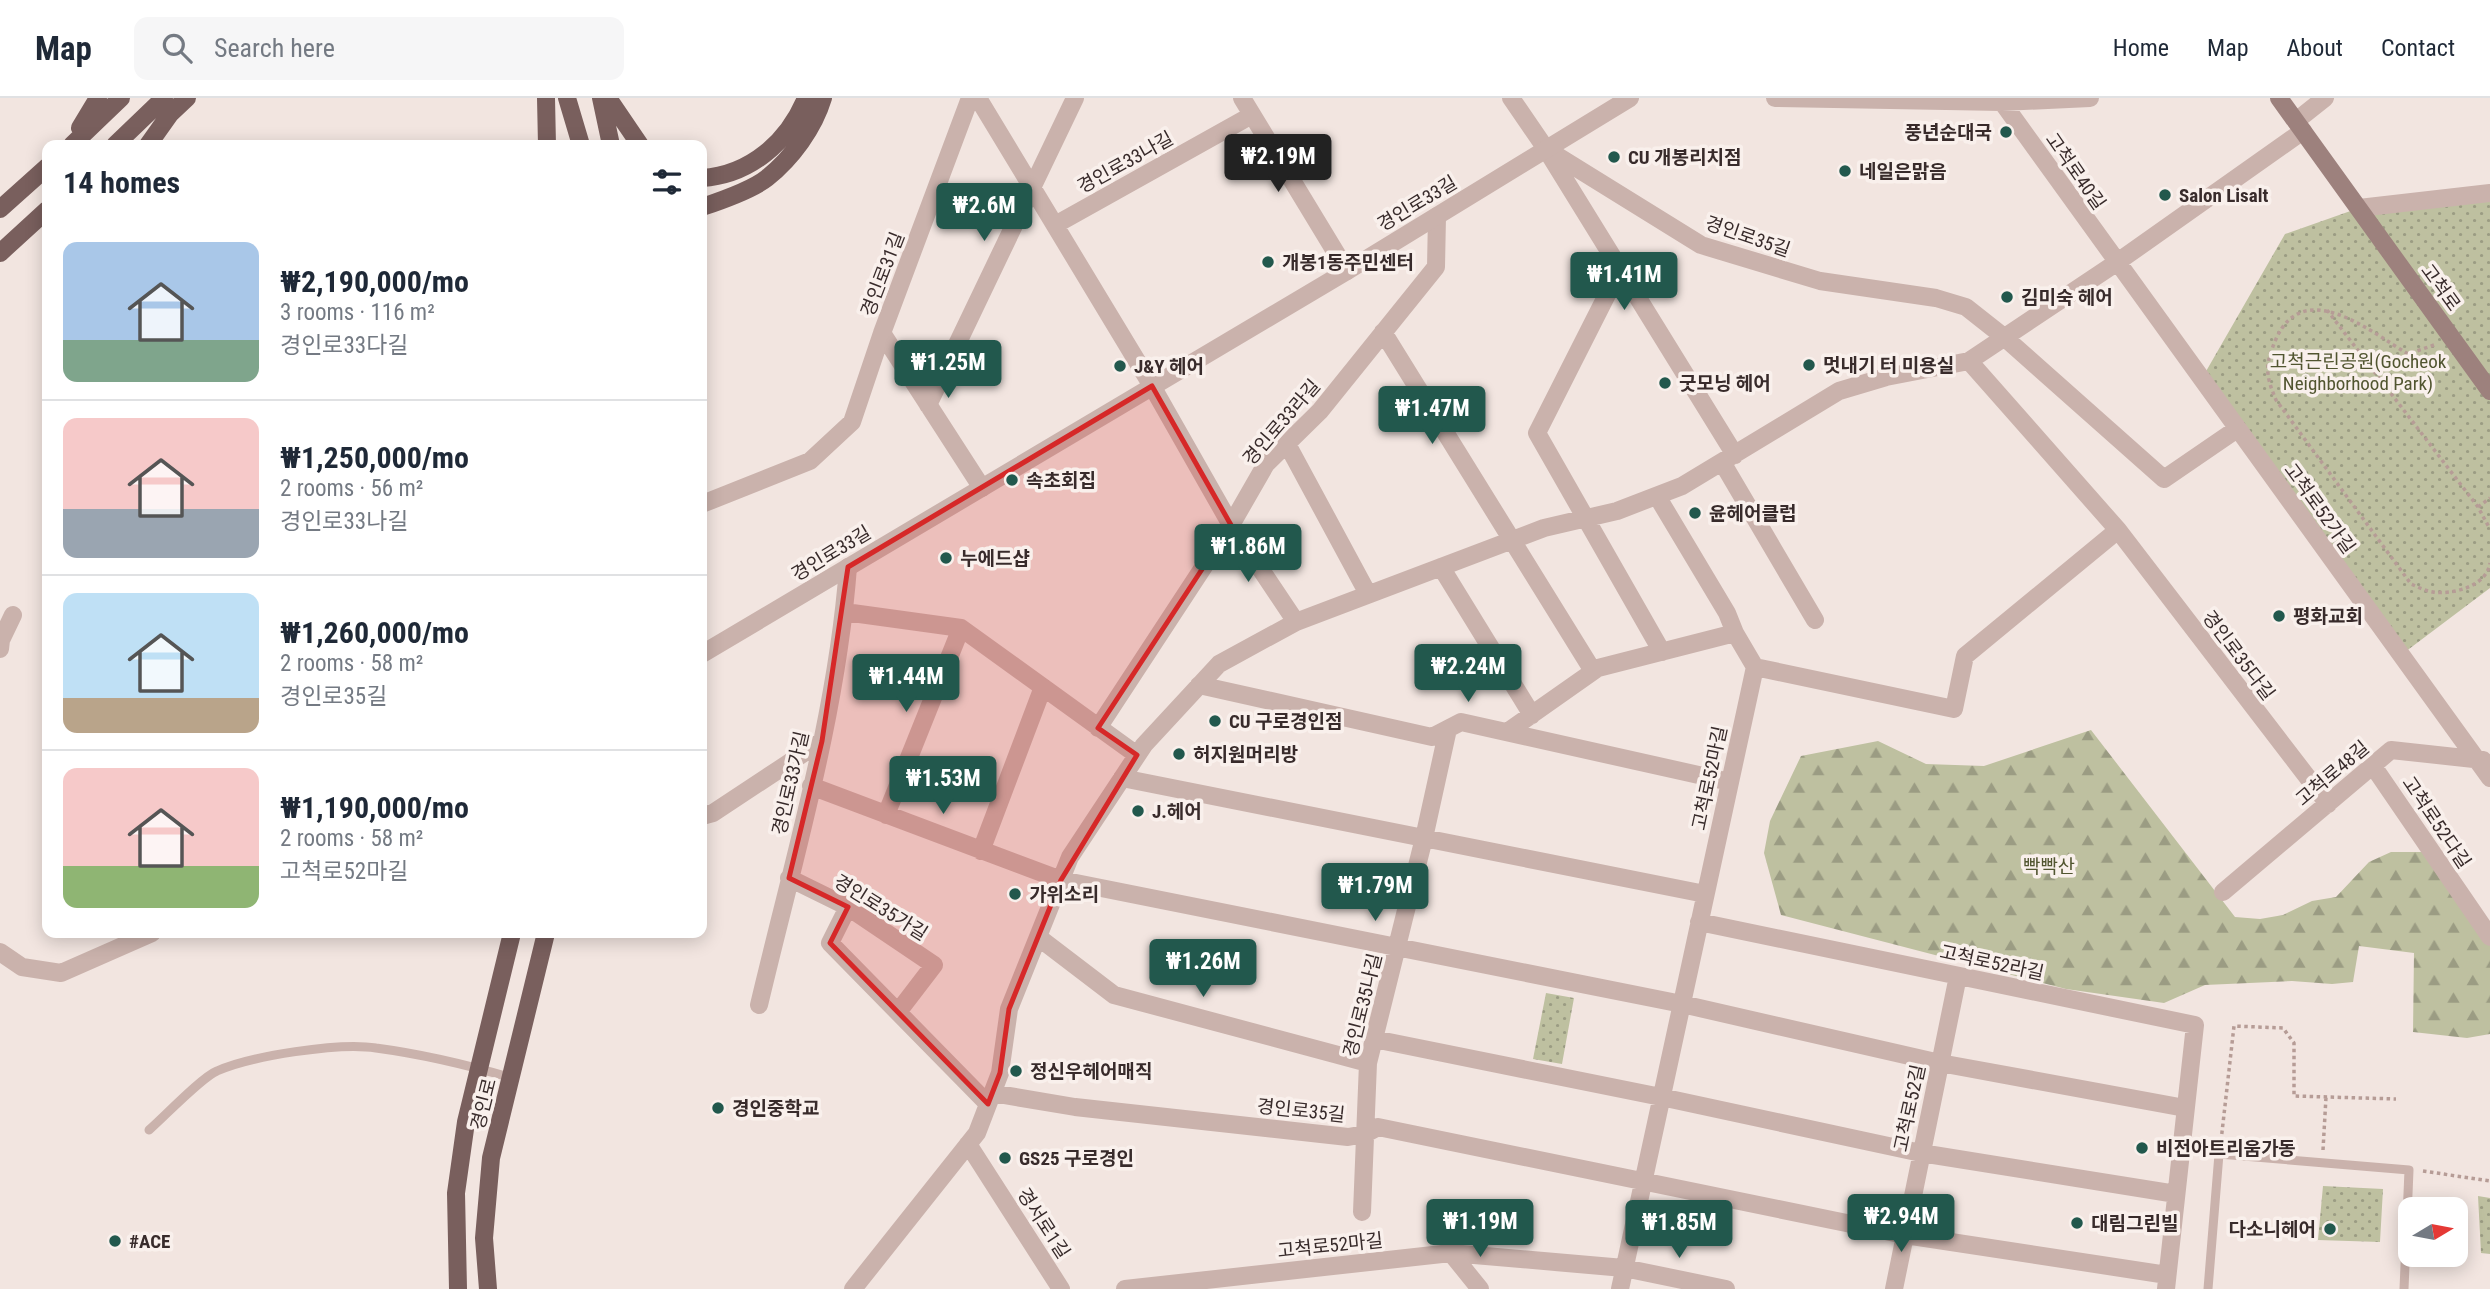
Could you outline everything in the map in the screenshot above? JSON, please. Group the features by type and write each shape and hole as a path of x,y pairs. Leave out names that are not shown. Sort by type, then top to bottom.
{"main road":[{"path":"74,140 98,98"},
{"path":"76,140 121,98"},
{"path":"120,140 164,98"},
{"path":"152,140 170,114 187,98"},
{"path":"546,98 547,140"},
{"path":"567,98 580,140"},
{"path":"601,98 610,140"},
{"path":"608,98 637,140"},
{"path":"707,178 742,169 765,156 785,133 806,98"},
{"path":"707,205 766,180 799,145 819,111 823,98"},
{"name":"고척로","path":"2279,98 2490,391"},
{"path":"0,209 42,171"},
{"path":"0,253 42,215"},
{"name":"경인로","path":"458,1289 456,1193 466,1122 511,938"},
{"name":"경인로","path":"488,1289 484,1238 491,1158 544,938"}],"street":[{"name":"경인로31길","path":"707,502 810,461 852,422 970,98"},
{"path":"978,98 1152,386 1231,525 1296,622"},
{"path":"928,405 1075,98"},
{"path":"1243,98 1347,271"},
{"name":"경인로33길","path":"707,651 1347,271 1630,98"},
{"name":"고척로40길","path":"1775,98 2002,102 2090,98"},
{"path":"853,1289 976,1133 1000,1073 1009,1009 1070,857 1144,745 1219,664 1296,622 1368,594 1544,528 1617,511 1682,486 1839,391 1885,377 1969,361 2116,263 2300,126 2325,98"},
{"path":"1512,99 1620,269 1728,458 1815,620"},
{"name":"고척로40길","path":"2002,102 2116,263"},
{"name":"경인로33나길","path":"1055,225 1252,115"},
{"name":"경인로35길","path":"1546,149 1701,245 1820,281 1936,298 1966,307 2004,337 2164,479 2236,429"},
{"path":"2359,208 2490,193"},
{"name":"경인로33라길","path":"1098,727 1231,525 1266,464 1320,411 1436,267 1437,216"},
{"name":"고척로52가길","path":"2116,263 2483,760 2490,779"},
{"path":"1620,269 1536,433 1662,652"},
{"path":"1383,332 1594,671"},
{"path":"882,334 982,488"},
{"name":"경인로35다길","path":"1969,361 2118,530 2328,804"},
{"path":"1287,444 1368,594"},
{"path":"1657,496 1727,613 1735,633 1755,667 1954,709 1965,656 2118,530"},
{"name":"경인로33가길","path":"759,1005 822,741 845,612 848,567"},
{"path":"1440,567 1532,715"},
{"path":"845,612 961,628 1137,755"},
{"path":"0,649 1,640 13,615"},
{"path":"886,815 961,628"},
{"path":"1507,732 1598,668 1735,633"},
{"name":"고척로52마길","path":"1620,1289 1755,667"},
{"path":"1199,685 1432,737 1461,722 1730,782"},
{"path":"981,851 1043,687"},
{"name":"경인로35나길","path":"1362,1212 1368,1063 1448,729"},
{"path":"707,815 822,741"},
{"name":"고척로48길","path":"2223,892 2391,750 2483,760"},
{"name":"고척로52다길","path":"2373,765 2490,937"},
{"path":"1122,778 1705,894"},
{"path":"811,786 1061,880 1682,1004 1940,1063 2185,1108"},
{"name":"경인로35가길","path":"789,878 848,907 934,965 898,1012"},
{"path":"848,907 830,943 898,1012 990,1098"},
{"name":"고척로52라길","path":"1643,1182 1905,1236 2166,1282 2195,1026 1699,922"},
{"path":"1038,937 1114,995 1368,1063"},
{"path":"0,952 22,967 61,973 141,938"},
{"name":"고척로52길","path":"1894,1289 1958,976"},
{"path":"1374,1039 1921,1153 2176,1194"},
{"name":"경인로35길","path":"990,1098 1348,1137 1365,1134 1378,1127 1643,1182"},
{"name":"경서로1길","path":"968,1144 1061,1289"},
{"path":"1451,1253 1480,1289"},
{"name":"고척로52마길","path":"1125,1289 1451,1253 1624,1268"},
{"path":"1624,1268 1726,1289"}],"lane":[{"path":"149,1130 215,1071 261,1057 373,1047 512,1078"},
{"path":"2207,1289 2219,1154 2409,1170 2404,1289"},
{"path":"459,1259 465,1289"}],"path":[{"path":"2453,339 2408,354 2354,321 2326,309 2307,311 2283,324 2272,350 2266,377 2276,400 2411,584 2431,592 2449,593 2468,587 2482,578 2490,563"},
{"path":"2326,309 2478,507 2490,529"},
{"path":"2478,507 2490,498"},
{"path":"2219,1154 2234,1026 2283,1028 2294,1044 2294,1096 2396,1099"},
{"path":"2323,1162 2326,1097"},
{"path":"2409,1170 2490,1181"}],"highlighted area":[{"path":"1152,386 1231,525 1098,728 1137,755 1061,880 1009,1009 1000,1073 988,1104 830,943 848,907 789,878 822,741 848,567"}],"green space":[{"name":"고척근린공원(Gocheok Neighborhood Park)","path":"2490,193 2490,588 2401,655 2201,380 2285,234 2359,208"},
{"name":"빡빡산","path":"2091,730 2235,917 2260,919 2283,915 2312,901 2336,897 2369,862 2391,852 2432,852 2490,937 2490,1034 2467,1038 2413,1032 2414,953 2359,946 2353,982 2332,984 2292,981 2205,985 2164,1003 2066,989 1781,915 1764,853 1770,821 1801,756 1878,741 1926,764 1984,766"},
{"path":"1546,993 1574,998 1562,1064 1533,1059"},
{"path":"2323,1186 2383,1189 2380,1242 2318,1240"},
{"path":"2478,1196 2490,1198 2490,1254 2481,1253"}],"place":[{"name":"풍년순대국","path":"2006,132"},
{"name":"CU 개봉리치점","path":"1614,157"},
{"name":"네일은맑음","path":"1845,171"},
{"name":"Salon Lisalt","path":"2165,195"},
{"name":"개봉1동주민센터","path":"1268,262"},
{"name":"김미숙 헤어","path":"2007,297"},
{"name":"멋내기 터 미용실","path":"1809,365"},
{"name":"J&Y 헤어","path":"1120,366"},
{"name":"굿모닝 헤어","path":"1665,383"},
{"name":"속초회집","path":"1012,480"},
{"name":"윤헤어클럽","path":"1695,513"},
{"name":"누에드샵","path":"946,558"},
{"name":"평화교회","path":"2279,616"},
{"name":"CU 구로경인점","path":"1215,721"},
{"name":"허지원머리방","path":"1179,754"},
{"name":"J.헤어","path":"1138,811"},
{"name":"가위소리","path":"1015,894"},
{"name":"정신우헤어매직","path":"1016,1071"},
{"name":"경인중학교","path":"718,1108"},
{"name":"비전아트리움가동","path":"2142,1148"},
{"name":"GS25 구로경인","path":"1005,1158"},
{"name":"대림그린빌","path":"2077,1223"},
{"name":"다소니헤어","path":"2330,1229"},
{"name":"#ACE","path":"115,1241"}]}
